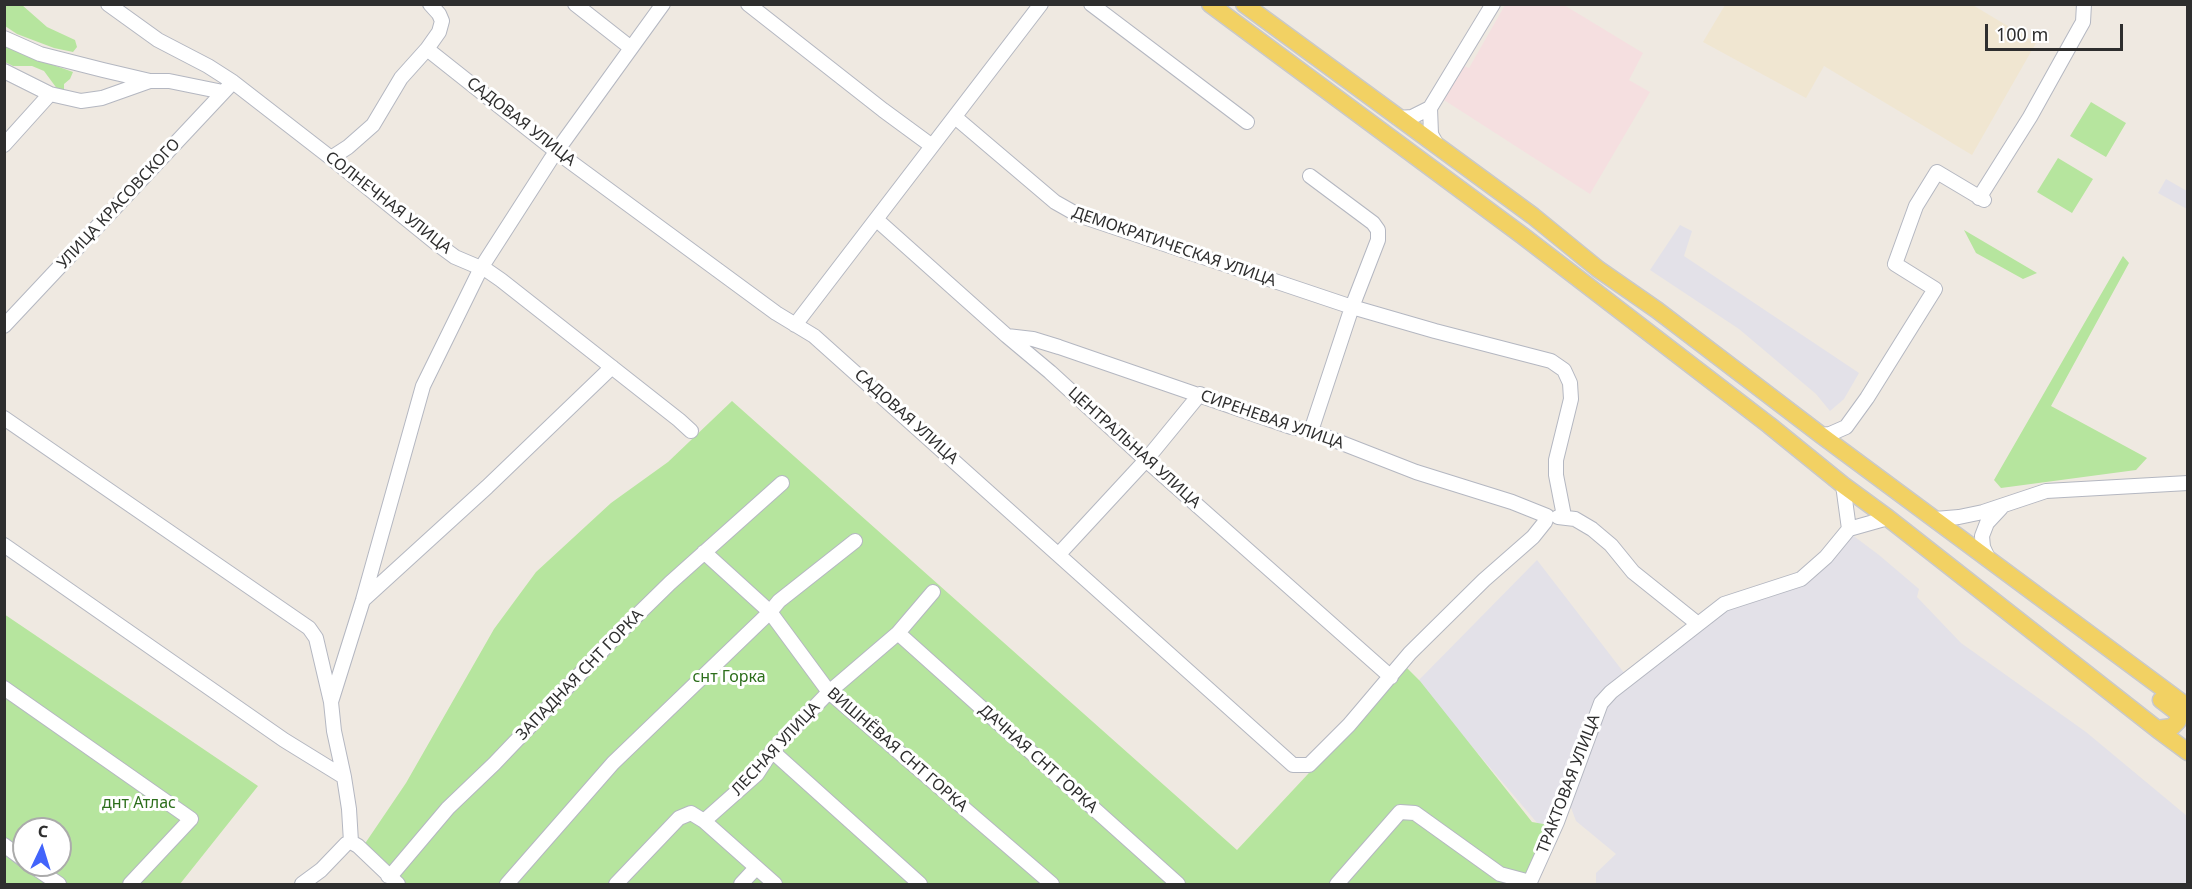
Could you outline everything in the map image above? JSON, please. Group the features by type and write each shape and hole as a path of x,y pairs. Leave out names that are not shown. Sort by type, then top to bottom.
{"main road":[{"path":"1210,4 1523,236 2187,752"},
{"path":"1244,4 1533,216 1598,269 1657,309 1821,435 2187,707"},
{"path":"2116,654 2149,690 2178,713 2178,721 2172,727 2157,729"}],"street":[{"name":"СОЛНЕЧНАЯ УЛИЦА","path":"108,4 158,40 208,66 228,87 331,158 436,243 464,261 495,275 691,431"},
{"path":"331,158 348,147 373,125 393,90 428,49 439,32 442,21 430,4"},
{"path":"574,4 631,48"},
{"path":"331,702 363,600 423,386 481,268 557,152 663,4"},
{"path":"748,4 932,146"},
{"path":"795,325 1041,4"},
{"path":"1091,4 1247,122"},
{"path":"1398,118 1412,117 1430,108 1493,4"},
{"path":"1821,435 1846,427 1868,398 1935,289 1895,264 1916,206 1926,189 1937,172 1982,199 2079,29 2083,21 2084,4"},
{"path":"4,38 40,54 150,81 228,87"},
{"name":"САДОВАЯ УЛИЦА","path":"428,49 557,152 776,313 822,343 1282,757 1295,766 1309,765 1391,677 1410,653 1539,532 1540,514"},
{"path":"4,70 50,94 69,100 90,101 150,81"},
{"name":"УЛИЦА КРАСОВСКОГО","path":"4,326 228,87"},
{"path":"4,145 50,94"},
{"path":"1430,108 1431,134 1437,145"},
{"name":"ДЕМОКРАТИЧЕСКАЯ УЛИЦА","path":"955,117 1055,202 1078,215 1352,307 1551,361 1561,367 1569,378 1571,389 1556,469 1564,516"},
{"path":"1310,176 1373,223 1378,230 1378,240 1352,307 1311,431"},
{"name":"ЦЕНТРАЛЬНАЯ УЛИЦА","path":"877,220 1391,677"},
{"name":"СИРЕНЕВАЯ УЛИЦА","path":"1007,336 1033,339 1059,346 1311,431 1416,472 1512,502 1540,514"},
{"path":"363,600 487,488 612,367"},
{"path":"1059,554 1146,460 1200,394"},
{"path":"4,418 309,628 316,638 331,702 334,731 349,809 351,842"},
{"path":"1846,427 1847,445 1852,457"},
{"name":"ЗАПАДНАЯ СНТ ГОРКА","path":"393,880 393,873 448,808 494,764 615,637 704,552 782,483"},
{"path":"1935,519 1959,517 2046,491 2187,483"},
{"path":"1843,485 1849,529 1888,518"},
{"path":"1989,560 1983,547 1982,536 1987,523 2002,506"},
{"path":"1540,514 1575,519 1592,529 1611,546 1633,572 1698,624"},
{"name":"ТРАКТОВАЯ УЛИЦА","path":"1530,884 1557,822 1601,703 1611,692 1724,604 1801,579 1826,558 1849,529"},
{"path":"507,885 613,763 770,612 778,601 855,541"},
{"path":"4,544 284,740 344,777"},
{"name":"ВИШНЁВАЯ СНТ ГОРКА","path":"704,552 770,612 829,692 1052,885"},
{"name":"ЛЕСНАЯ УЛИЦА","path":"704,822 757,774 772,752 829,692 898,633 933,592"},
{"name":"ДАЧНАЯ СНТ ГОРКА","path":"898,633 1178,885"},
{"path":"5,690 191,819 130,885"},
{"path":"772,752 920,885"},
{"path":"1337,885 1400,812 1415,813 1500,874 1530,884"},
{"path":"616,885 679,818 691,813 775,885"},
{"path":"351,842 393,880"},
{"path":"302,885 351,842"},
{"path":"741,885 755,868"},
{"path":"1491,885 1500,874"}],"shaded area":[{"path":"1971,4 2036,43 1972,155 1824,66 1806,98 1703,42 1725,5"},
{"path":"1505,5 1564,5 1643,53 1629,80 1650,92 1590,194 1444,100 1464,66 1469,68"},
{"path":"2166,179 2187,191 2187,209 2158,193"},
{"path":"1680,225 1692,231 1684,256 1859,373 1844,399 1830,411 1816,394 1739,329 1650,270"},
{"path":"1847,531 1919,589 1917,597 1961,643 2086,732 2187,816 2187,884 1596,884 1596,873 1616,854 1576,821 1567,797 1550,838 1417,682 1537,560 1628,678 1724,604 1801,579"}],"green space":[{"path":"4,5 22,5 47,27 75,40 77,47 73,52 54,48 17,34 5,26"},
{"path":"4,43 22,54 73,72 64,84 64,90 58,90 44,71 32,66 13,66 5,62"},
{"path":"2091,102 2126,123 2106,157 2070,136"},
{"path":"2058,158 2093,179 2072,213 2037,192"},
{"path":"1964,230 2037,273 2023,279 1976,253"},
{"path":"2123,256 2129,263 2051,406 2147,458 2136,470 2001,488 1994,480"},
{"name":"снт Горка","path":"732,401 1237,850 1407,668 1420,681 1532,822 1549,825 1523,884 402,884 364,845 406,783 494,629 536,572 611,503 668,462"},
{"name":"днт Атлас","path":"4,614 258,786 180,884 5,884"}]}
